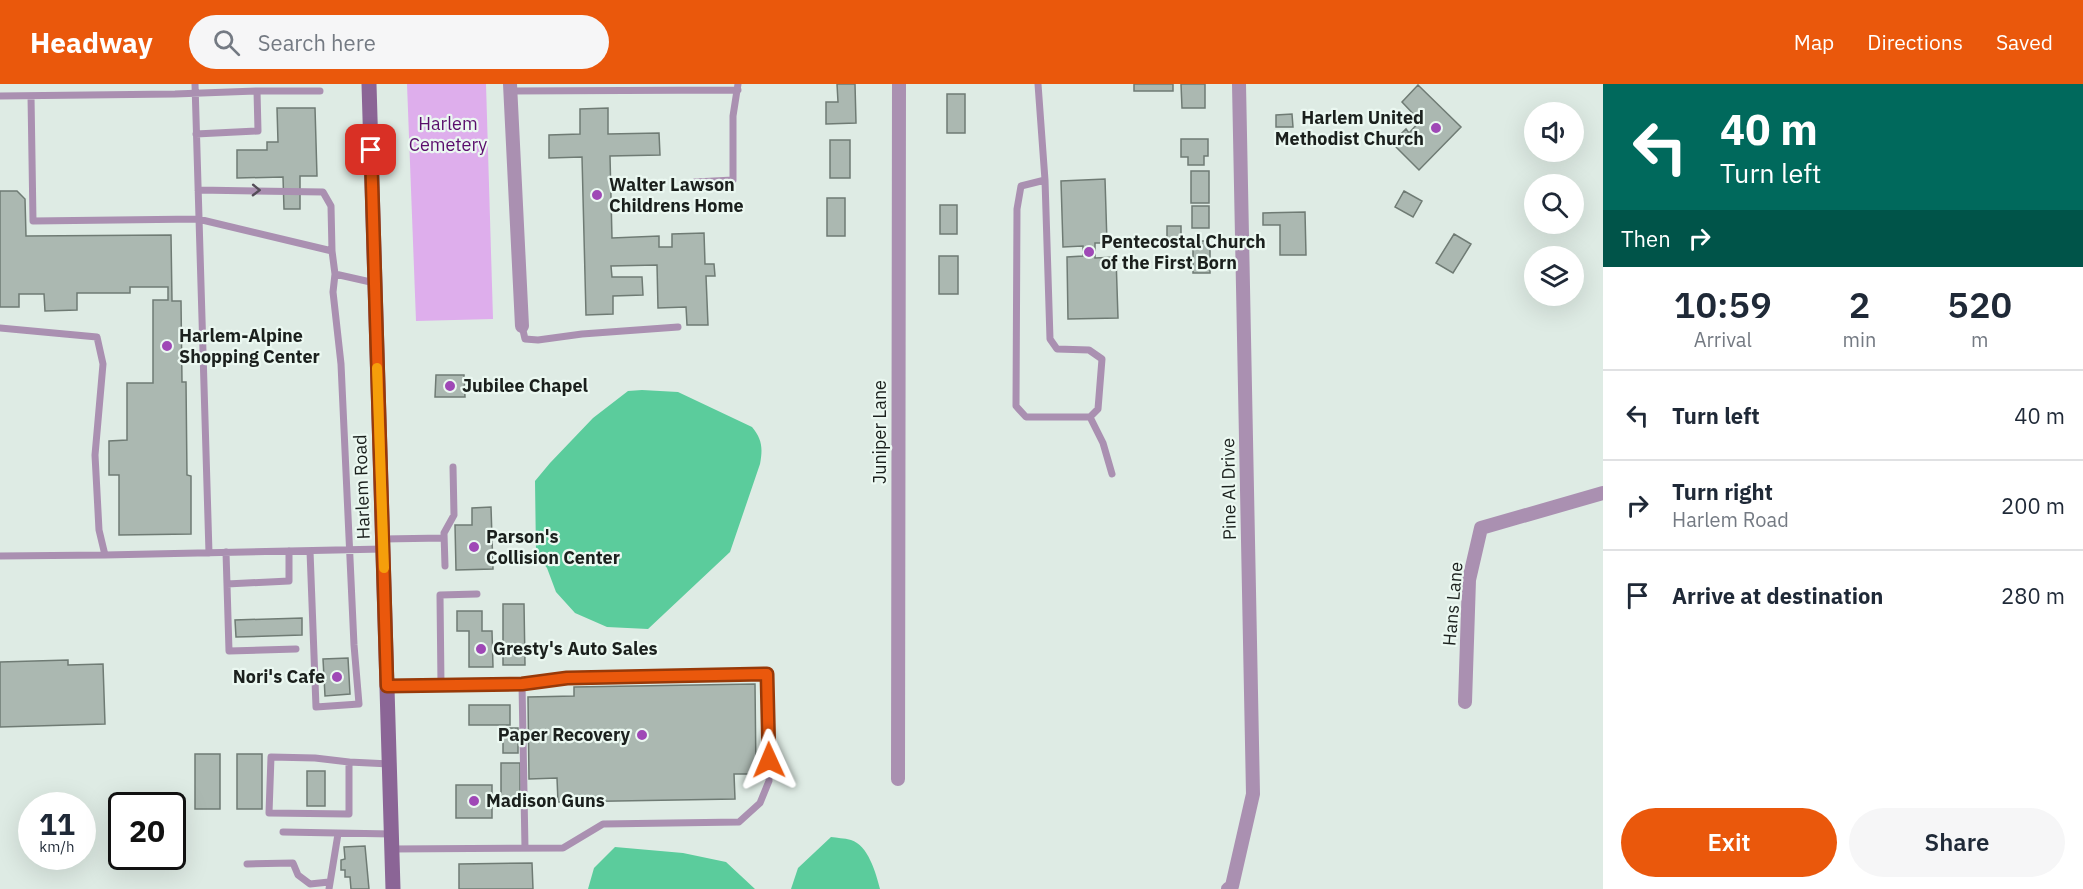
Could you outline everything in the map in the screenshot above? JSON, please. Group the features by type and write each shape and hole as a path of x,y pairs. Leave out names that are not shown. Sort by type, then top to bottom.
{"main road":[{"name":"Harlem Road","path":"369,84 393,889"}],"street":[{"name":"Juniper Lane","path":"898,779 899,84"},
{"name":"Pine Al Drive","path":"1232,888 1253,794 1239,84"},
{"path":"510,87 522,326"},
{"name":"Hans Lane","path":"1465,702 1469,580 1481,528 1603,493"}],"lane":[{"path":"195,84 209,553"},
{"path":"1038,84 1045,180 1050,339 1057,349 1089,350 1102,359 1098,409 1090,417 1026,417 1016,406 1017,209 1021,186 1045,180"},
{"path":"510,87 738,87 733,116 733,180 695,182"},
{"path":"196,134 258,131 257,91"},
{"path":"0,96 320,91"},
{"path":"31,96 33,221 198,219 332,251"},
{"path":"198,190 323,192 331,206 335,274 333,292 341,364 349,550 359,704 316,707 310,551"},
{"path":"335,274 375,283"},
{"path":"522,326 525,339 538,340 582,334 678,327"},
{"path":"0,328 97,337 103,364 95,455 99,530 105,555"},
{"path":"1090,417 1103,443 1112,474"},
{"path":"445,566 444,533 454,515 453,467"},
{"path":"0,556 349,550 444,538"},
{"path":"227,584 289,581 288,551"},
{"path":"226,552 229,651 296,649"},
{"path":"441,685 440,595 477,594"},
{"path":"283,832 338,834 392,841 563,848 603,824 739,822 760,803 769,781 767,674 567,678 522,684 387,686"},
{"path":"522,684 525,848"},
{"path":"349,762 349,814 269,813 271,758 315,758 390,764"},
{"path":"247,864 293,863 298,875 310,884 329,886 338,834"}],"green space":[{"name":"Harlem Cemetery","path":"407,84 486,84 493,319 416,321"}],"shaded area":[{"path":"628,391 678,392 752,427 760,440 761,458 730,552 648,629 607,627 575,613 556,592 547,568 536,554 535,481 593,418"},
{"path":"831,837 851,840 867,853 880,889 791,889 798,868"},
{"path":"615,847 683,853 726,862 755,889 588,889 594,868"}],"building":[{"path":"837,84 855,84 856,123 826,124 826,102 838,102"},
{"path":"1134,84 1173,84 1173,91 1134,91"},
{"path":"1181,84 1205,84 1205,108 1182,108"},
{"name":"Harlem United Methodist Church","path":"1418,85 1461,127 1419,170 1392,143 1406,129 1409,133 1420,121 1402,102"},
{"path":"947,94 965,94 965,133 947,133"},
{"path":"277,108 315,108 317,176 300,176 300,209 284,209 283,177 237,178 237,150 267,150 267,142 278,142"},
{"name":"Walter Lawson Childrens Home","path":"608,108 608,134 659,133 660,155 610,156 612,238 659,236 659,247 672,247 672,234 704,233 705,264 714,264 715,276 706,276 708,325 687,325 686,307 658,308 657,265 611,266 612,277 642,277 643,295 613,296 613,314 586,315 582,157 549,158 549,135 580,134 580,109"},
{"path":"1292,114 1293,127 1276,127 1276,115"},
{"path":"1181,139 1208,139 1208,156 1204,156 1204,165 1188,165 1188,157 1181,157"},
{"path":"830,140 850,140 850,178 830,178"},
{"path":"1191,171 1209,171 1209,203 1191,203"},
{"name":"Pentecostal Church of the First Born","path":"1105,179 1107,243 1095,243 1095,258 1116,257 1118,318 1068,319 1067,257 1083,256 1083,246 1063,247 1061,181"},
{"name":"Harlem-Alpine Shopping Center","path":"0,191 17,191 25,199 26,236 171,235 172,301 181,301 182,382 186,382 187,475 191,476 191,534 119,535 119,475 109,475 109,441 127,440 127,383 153,383 153,300 168,300 168,287 130,287 130,293 77,293 77,310 45,311 44,294 19,294 19,307 0,307"},
{"path":"1404,191 1422,201 1413,217 1395,207"},
{"path":"827,198 845,198 845,236 827,236"},
{"path":"940,205 957,205 957,234 940,234"},
{"path":"1192,206 1209,206 1209,228 1192,228"},
{"path":"1305,212 1306,255 1280,255 1280,225 1263,225 1263,213"},
{"path":"1167,226 1181,226 1181,240 1167,240"},
{"path":"1454,234 1471,244 1453,273 1436,263"},
{"path":"1193,241 1210,241 1210,273 1193,273"},
{"path":"939,256 958,256 958,294 939,294"},
{"name":"Jubilee Chapel","path":"436,375 464,375 465,397 435,397"},
{"name":"Parson's Collision Center","path":"491,507 493,569 456,570 455,525 472,525 472,508"},
{"path":"503,604 524,604 525,665 503,665"},
{"name":"Gresty's Auto Sales","path":"457,611 482,611 482,631 492,631 493,667 469,667 469,631 457,631"},
{"path":"302,618 302,635 236,637 235,620"},
{"name":"Nori's Cafe","path":"348,658 350,694 325,696 323,659"},
{"path":"68,660 68,665 103,664 105,724 0,727 0,662"},
{"name":"Paper Recovery","path":"755,684 756,774 734,774 735,799 558,802 557,778 529,779 528,697 574,696 574,687"},
{"path":"469,705 510,705 510,725 469,725"},
{"path":"503,728 518,728 518,753 503,753"},
{"path":"195,754 220,754 220,809 195,809"},
{"path":"237,754 262,754 262,809 237,809"},
{"path":"501,763 520,763 520,799 501,799"},
{"path":"307,771 325,771 325,806 307,806"},
{"name":"Madison Guns","path":"456,785 492,785 492,818 456,818"},
{"path":"365,846 369,889 351,889 350,877 345,877 345,870 341,870 341,860 345,859 344,847"},
{"path":"532,863 533,889 459,889 459,864"}],"slow traffic":[{"path":"377,368 384,568"}],"place":[{"name":"Harlem United Methodist Church","path":"1436,128"},
{"name":"Walter Lawson Childrens Home","path":"597,195"},
{"name":"Pentecostal Church of the First Born","path":"1089,252"},
{"name":"Harlem-Alpine Shopping Center","path":"167,346"},
{"name":"Jubilee Chapel","path":"450,386"},
{"name":"Parson's Collision Center","path":"474,547"},
{"name":"Gresty's Auto Sales","path":"481,649"},
{"name":"Nori's Cafe","path":"337,677"},
{"name":"Paper Recovery","path":"642,735"},
{"name":"Madison Guns","path":"474,801"}],"route":[{"path":"371,150 387,686 522,684 567,678 767,674 769,760"}]}
